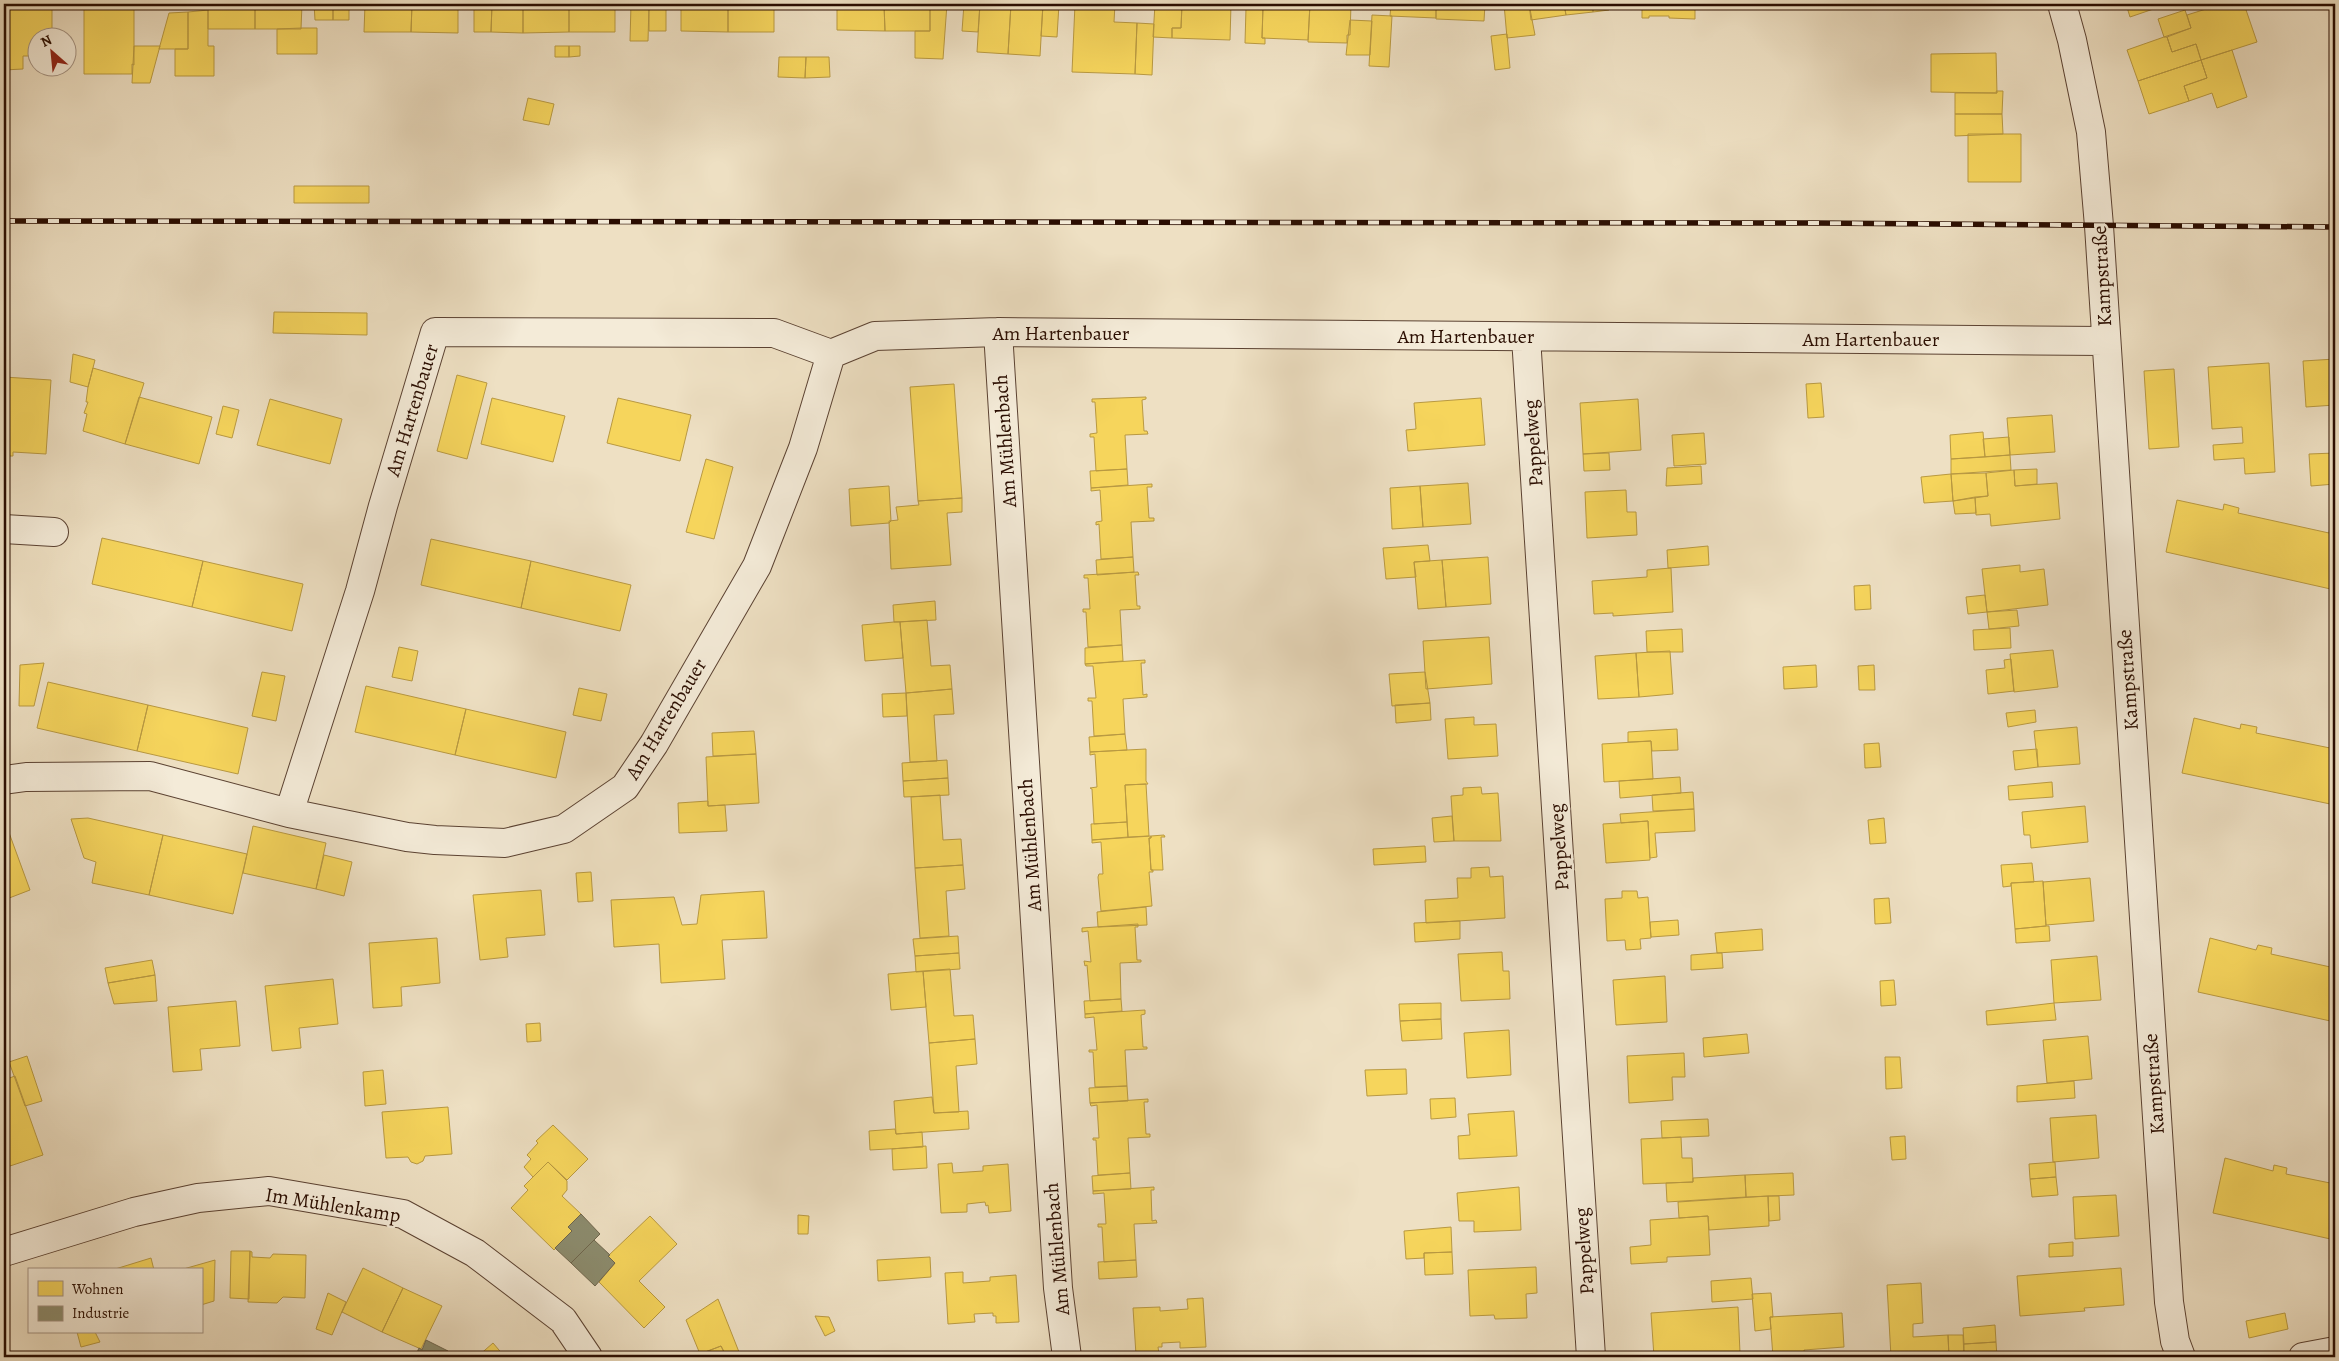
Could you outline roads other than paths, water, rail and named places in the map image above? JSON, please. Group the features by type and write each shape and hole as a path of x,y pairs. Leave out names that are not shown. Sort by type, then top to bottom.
{"street":[{"name":"Kampstraße","path":"2062,4 2072,40 2091,132 2099,226 2168,1292 2175,1341 2181,1357"},
{"name":"Am Hartenbauer","path":"290,813 360,591 383,506 435,332 774,333 831,354 875,336 998,332 2105,341"},
{"name":"Am Mühlenbach","path":"998,332 1058,1288 1067,1357"},
{"name":"Pappelweg","path":"1526,337 1591,1357"},
{"name":"Am Hartenbauer","path":"15,778 150,776 290,813 407,837 506,842 564,829 625,787 654,744 757,566 803,448 831,354"},
{"path":"4,529 54,532"},
{"name":"Im Mühlenkamp","path":"4,1252 134,1212 207,1197 269,1192 404,1214 474,1253 563,1320 588,1357"},
{"path":"2303,1357 2335,1350"}],"railway":[{"path":"4,221 1813,223 2335,227"}]}
